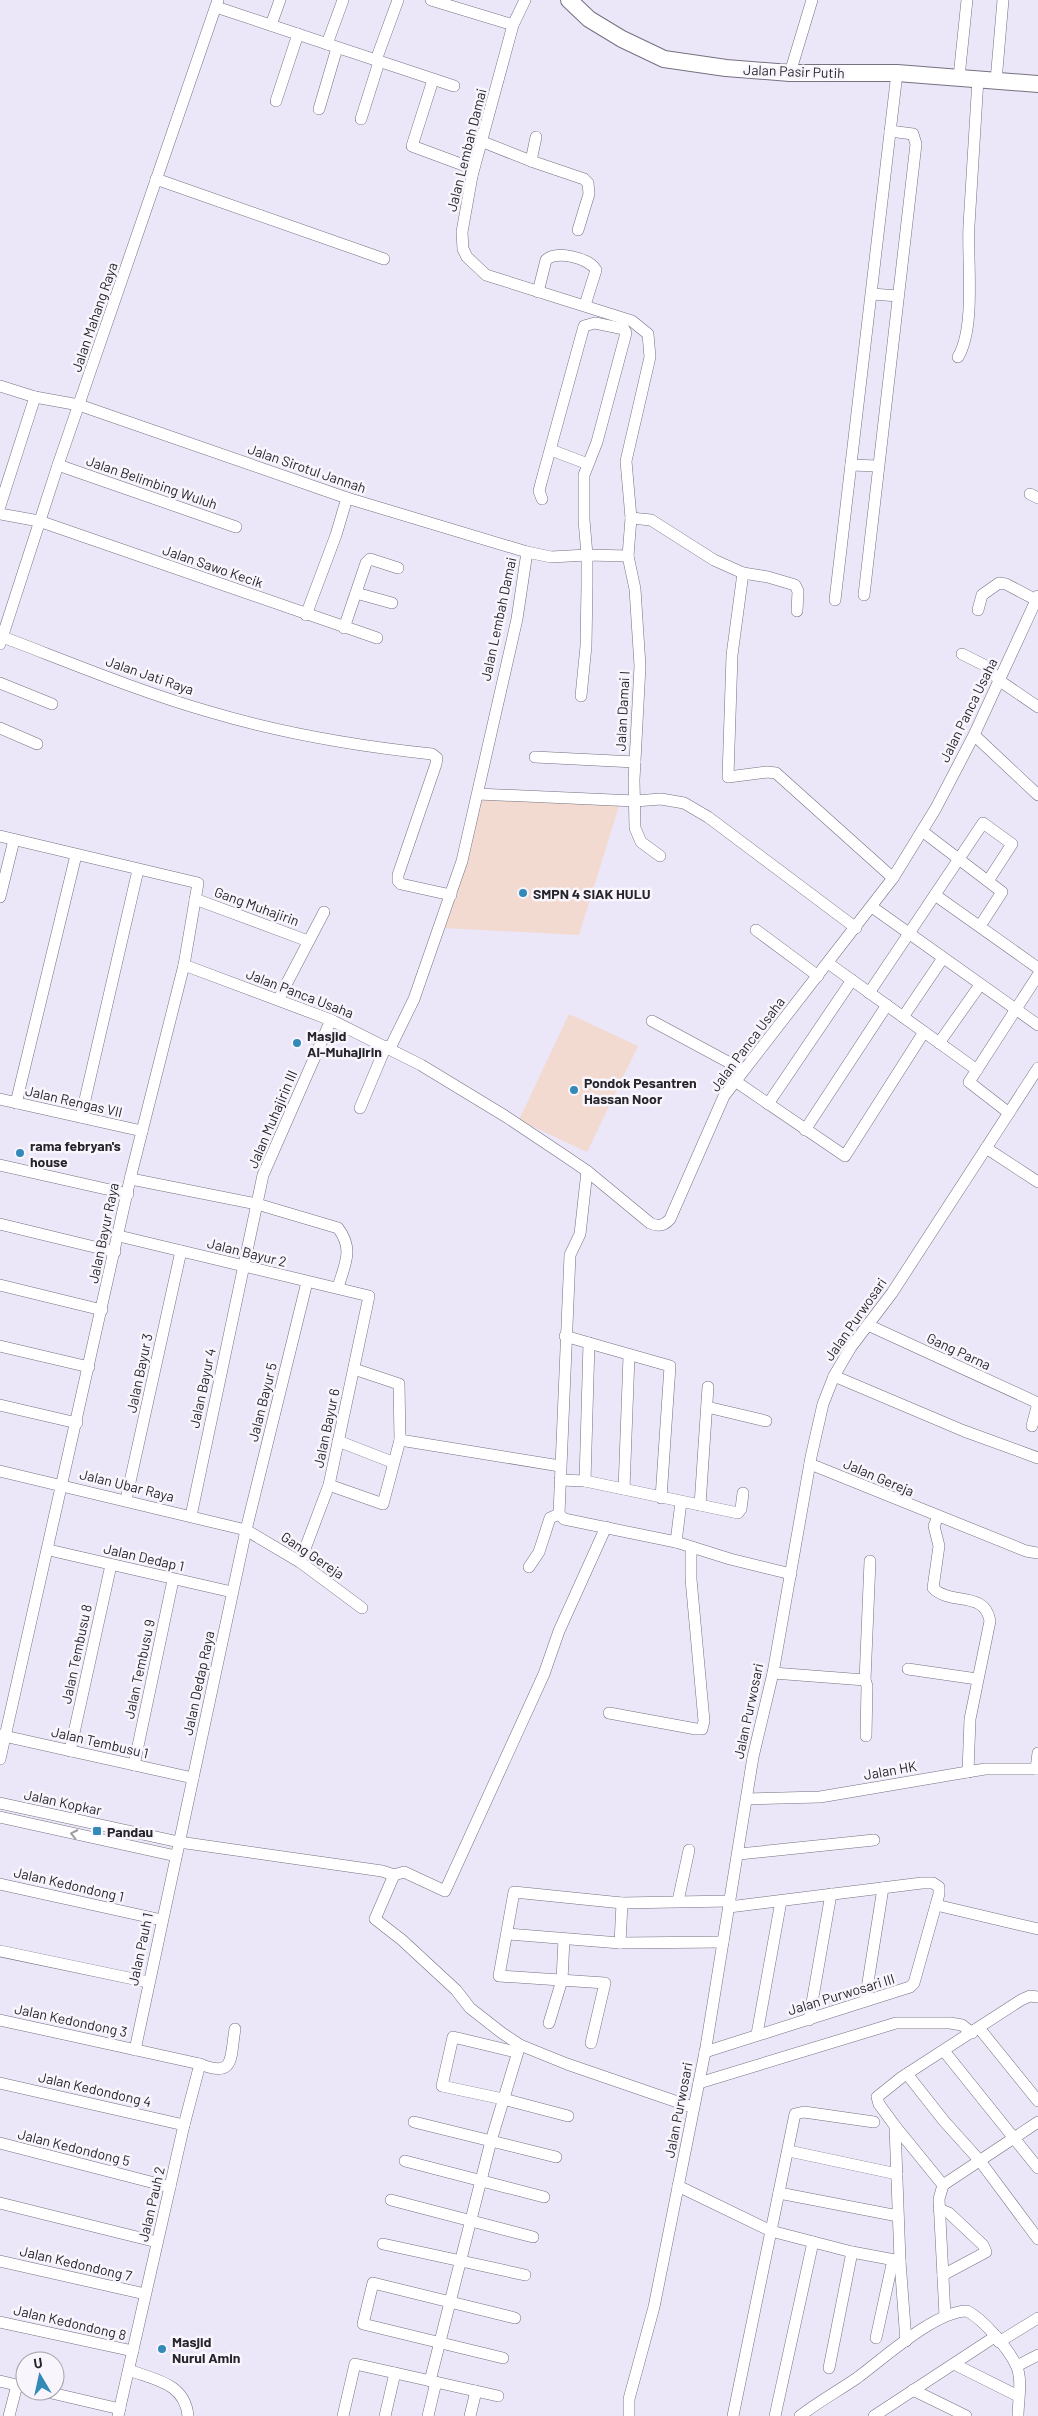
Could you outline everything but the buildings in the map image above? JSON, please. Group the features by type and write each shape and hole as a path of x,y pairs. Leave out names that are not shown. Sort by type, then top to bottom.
{"highway":[{"name":"Jalan Pasir Putih","path":"569,0 589,19 622,40 664,59 726,68 790,72 897,73 1038,81"}],"street":[{"path":"271,25 280,0"},
{"path":"319,109 343,0"},
{"path":"362,119 398,0"},
{"path":"430,0 513,26"},
{"name":"Jalan Lembah Damai","path":"360,1108 388,1047 414,999 451,895 478,794 492,720 517,619 527,552 551,557 587,555 628,556 631,518 626,461 650,357 648,334 632,321 486,275 467,257 463,249 462,232 472,176 483,142 513,26 525,0"},
{"path":"790,72 812,0"},
{"path":"959,77 967,0"},
{"path":"996,80 1003,0"},
{"path":"217,3 271,25 454,86"},
{"name":"Jalan Mahang Raya","path":"2,640 58,465 217,3"},
{"path":"276,101 298,34"},
{"path":"835,600 897,73"},
{"path":"958,357 966,340 968,317 969,224 978,79"},
{"path":"433,80 412,146 466,166 472,176"},
{"path":"864,595 877,466 916,144 913,134 890,131"},
{"path":"531,161 536,137"},
{"path":"483,142 584,179 588,183 589,194 578,230"},
{"path":"156,179 384,259"},
{"path":"538,292 546,260 549,257 554,255 584,260 593,264 596,270 585,305"},
{"path":"872,294 898,296"},
{"path":"542,499 539,491 584,326 595,323 624,329 626,333 597,442 584,474 584,520 587,555 586,646 581,696"},
{"name":"Jalan Sirotul Jannah","path":"0,386 35,397 79,405 347,498 527,552"},
{"path":"0,506 35,397"},
{"path":"551,450 588,464"},
{"name":"Jalan Belimbing Wuluh","path":"58,465 236,527"},
{"path":"851,466 877,466"},
{"path":"306,614 336,535 347,498"},
{"name":"Jalan Sawo Kecik","path":"0,514 39,522 377,638"},
{"path":"631,518 651,520 714,560 743,574 768,577 795,585 798,591 797,611"},
{"name":"Jalan Damai I","path":"628,556 635,588 640,666 635,762 638,838 660,856"},
{"path":"344,628 363,570 370,559 398,568"},
{"path":"743,574 732,655 728,778 767,772 776,773 893,878"},
{"path":"978,610 982,595 990,588 1000,584 1006,584 1037,598"},
{"path":"356,593 392,603"},
{"name":"Jalan Panca Usaha","path":"184,965 331,1020 388,1047 505,1116 587,1171 646,1221 654,1225 665,1224 670,1219 724,1096 743,1070 784,1022 872,907 893,878 922,831 974,735 1037,598"},
{"name":"Jalan Jati Raya","path":"2,640 190,706 289,732 432,754 437,758 398,875 398,881 401,884 451,895"},
{"path":"962,654 986,666 1000,681 1038,707"},
{"path":"0,682 52,704"},
{"path":"0,728 37,744"},
{"path":"974,735 1038,795"},
{"path":"535,757 635,762"},
{"path":"478,794 635,800 661,799 684,803 700,812 856,928"},
{"path":"869,992 983,823 1012,844 988,881"},
{"path":"922,831 1002,892 980,926"},
{"name":"Jalan Bayur Raya","path":"0,836 76,856 198,883 184,965 142,1131 48,1550 2,1735 0,1760"},
{"path":"0,897 14,840"},
{"path":"16,1103 76,856"},
{"path":"81,1117 138,870"},
{"path":"935,895 1038,968"},
{"name":"Gang Muhajirin","path":"195,899 308,941"},
{"path":"872,907 1038,1025"},
{"path":"278,1000 324,912"},
{"path":"756,930 818,976"},
{"path":"903,1017 943,958"},
{"path":"828,963 977,1070"},
{"path":"1009,1113 969,1082 1038,975"},
{"path":"768,1104 852,980"},
{"path":"939,1043 980,985"},
{"path":"805,1130 887,1005"},
{"name":"Jalan Muhajirin III","path":"244,1266 263,1175 331,1020"},
{"path":"652,1021 743,1070"},
{"path":"735,1081 845,1156 924,1032"},
{"name":"Jalan Purwosari","path":"629,2416 629,2399 654,2307 692,2107 705,2052 739,1854 753,1757 773,1673 778,1633 823,1404 834,1376 851,1347 892,1293 1038,1068"},
{"name":"Jalan Rengas VII","path":"0,1099 142,1131"},
{"path":"986,1148 1038,1182"},
{"path":"0,1165 128,1194"},
{"path":"587,1171 580,1234 570,1256 565,1336 559,1514 564,1519 676,1542 730,1559 791,1574"},
{"path":"131,1179 257,1204 338,1228 348,1246 338,1287"},
{"path":"0,1224 115,1252"},
{"name":"Jalan Bayur 2","path":"118,1236 308,1282 338,1287 369,1296"},
{"name":"Jalan Bayur 3","path":"126,1500 181,1251"},
{"name":"Jalan Bayur 4","path":"190,1516 244,1266"},
{"name":"Jalan Bayur 5","path":"246,1530 308,1282"},
{"path":"0,1285 102,1310"},
{"name":"Jalan Bayur 6","path":"300,1562 329,1485 369,1296"},
{"name":"Gang Parna","path":"868,1324 1038,1403"},
{"path":"565,1336 629,1356 670,1366 661,1498"},
{"path":"585,1482 589,1343"},
{"path":"0,1346 89,1367"},
{"path":"624,1489 629,1356"},
{"path":"329,1485 383,1504 388,1489 392,1462 400,1440 399,1384 354,1369"},
{"path":"834,1376 964,1431 1038,1458"},
{"path":"700,1505 708,1387"},
{"path":"1032,1426 1038,1403"},
{"path":"0,1404 77,1423"},
{"path":"707,1407 766,1421"},
{"path":"338,1440 392,1462"},
{"path":"400,1440 560,1466"},
{"name":"Jalan Gereja","path":"810,1464 938,1517 1026,1551 1038,1553"},
{"name":"Jalan Ubar Raya","path":"0,1471 246,1530"},
{"path":"560,1480 585,1482 624,1489 738,1513 741,1508 742,1493"},
{"path":"676,1542 681,1502"},
{"path":"529,1567 538,1552 550,1518 559,1514"},
{"path":"938,1517 934,1526 939,1546 933,1588 941,1594 979,1603 988,1613 987,1636 970,1719 968,1772"},
{"name":"Jalan Kopkar","path":"0,1803 179,1842 382,1871 394,1875 404,1872 444,1891 447,1890 544,1674 559,1631 606,1527"},
{"name":"Gang Gereja","path":"246,1530 300,1562 362,1608"},
{"name":"Jalan Dedap Raya","path":"179,1842 246,1530"},
{"path":"609,1713 696,1729 702,1728 691,1579 691,1553 694,1548"},
{"name":"Jalan Dedap 1","path":"48,1550 232,1592"},
{"path":"866,1736 867,1686 865,1680 870,1560"},
{"name":"Jalan Tembusu 8","path":"70,1751 112,1564"},
{"name":"Jalan Tembusu 9","path":"134,1765 173,1580"},
{"path":"908,1669 977,1679"},
{"path":"773,1673 865,1680"},
{"name":"Jalan Tembusu 1","path":"2,1735 193,1778"},
{"path":"1037,1769 1038,1754"},
{"name":"Jalan HK","path":"746,1799 820,1796 894,1786 986,1769 1037,1769"},
{"name":"Jalan Kopkar","path":"0,1818 176,1856"},
{"path":"156,1852 162,1846 158,1837"},
{"path":"739,1854 874,1840"},
{"name":"Jalan Pauh 1","path":"135,2050 179,1842"},
{"path":"678,1901 689,1850"},
{"path":"394,1875 375,1919 402,1940 456,1990 470,2008 518,2048"},
{"name":"Jalan Purwosari III","path":"506,1934 514,1892 622,1903 678,1901 729,1904 781,1900 922,1883 937,1884 939,1894 914,1983 905,1990 757,2034 705,2052"},
{"name":"Jalan Kedondong 1","path":"0,1884 162,1920"},
{"path":"865,2001 882,1888"},
{"path":"809,2020 831,1894"},
{"path":"757,2034 781,1900"},
{"path":"620,1943 622,1903"},
{"path":"936,1905 1038,1929"},
{"path":"591,2043 605,1983 499,1976 506,1934 620,1943 723,1942"},
{"path":"549,2023 562,1980 564,1939"},
{"path":"0,1951 148,1982"},
{"path":"943,2185 895,2126 879,2104 877,2097 907,2074 1021,2000 1030,1996 1038,1997"},
{"name":"Jalan Kedondong 3","path":"0,2020 135,2050"},
{"path":"699,2082 896,2023 950,2023 962,2025 975,2031 1038,2101"},
{"path":"135,2050 200,2064 215,2070 225,2068 230,2063 235,2029"},
{"path":"568,2116 442,2086 453,2037 518,2048 692,2107"},
{"path":"428,2416 439,2342 491,2141 518,2048"},
{"path":"944,2050 1038,2168"},
{"name":"Jalan Pauh 2","path":"119,2412 184,2125 200,2064"},
{"path":"907,2074 944,2121 980,2161 1038,2239"},
{"name":"Jalan Kedondong 4","path":"0,2083 184,2125"},
{"path":"733,2416 795,2114 799,2112 874,2122"},
{"path":"414,2122 556,2157"},
{"path":"945,2316 938,2199 943,2185 1038,2122"},
{"path":"895,2126 898,2216 896,2261 906,2341"},
{"name":"Jalan Kedondong 5","path":"0,2144 170,2186"},
{"path":"788,2151 897,2174"},
{"path":"405,2161 544,2197"},
{"path":"678,2186 771,2231 852,2252 896,2261"},
{"path":"779,2193 898,2216"},
{"path":"391,2200 533,2236"},
{"path":"0,2203 157,2242"},
{"path":"939,2209 949,2213 983,2245 986,2252 943,2275"},
{"path":"775,2416 813,2242"},
{"path":"383,2244 525,2275"},
{"path":"829,2368 852,2252"},
{"name":"Jalan Kedondong 7","path":"0,2261 145,2294"},
{"path":"876,2338 896,2261"},
{"path":"503,2358 363,2324 373,2283 515,2318"},
{"path":"800,2416 857,2378 906,2341 945,2316 967,2311 974,2314 997,2339 1017,2366 1018,2416"},
{"path":"874,2416 954,2364 1038,2318"},
{"name":"Jalan Kedondong 8","path":"0,2322 133,2351"},
{"path":"1017,2366 1038,2355"},
{"path":"342,2416 355,2364 498,2396"},
{"path":"954,2364 1018,2396"},
{"path":"128,2370 175,2389 187,2403 188,2416"},
{"path":"385,2416 395,2373"},
{"path":"0,2381 15,2385"},
{"path":"913,2390 966,2416"},
{"path":"470,2416 476,2391"},
{"path":"65,2397 119,2412"},
{"path":"9,2416 15,2401"}],"shaded area":[{"name":"SMPN 4 SIAK HULU","path":"482,798 619,806 579,935 443,928"},
{"name":"Pondok Pesantren Hassan Noor","path":"569,1014 638,1046 587,1152 519,1120"}],"place":[{"name":"SMPN 4 SIAK HULU","path":"523,893"},
{"name":"Masjid Al-Muhajirin","path":"297,1043"},
{"name":"Pondok Pesantren Hassan Noor","path":"574,1090"},
{"name":"rama febryan's house","path":"20,1153"},
{"name":"Pandau","path":"97,1831"},
{"name":"Masjid Nurul Amin","path":"162,2349"}]}
